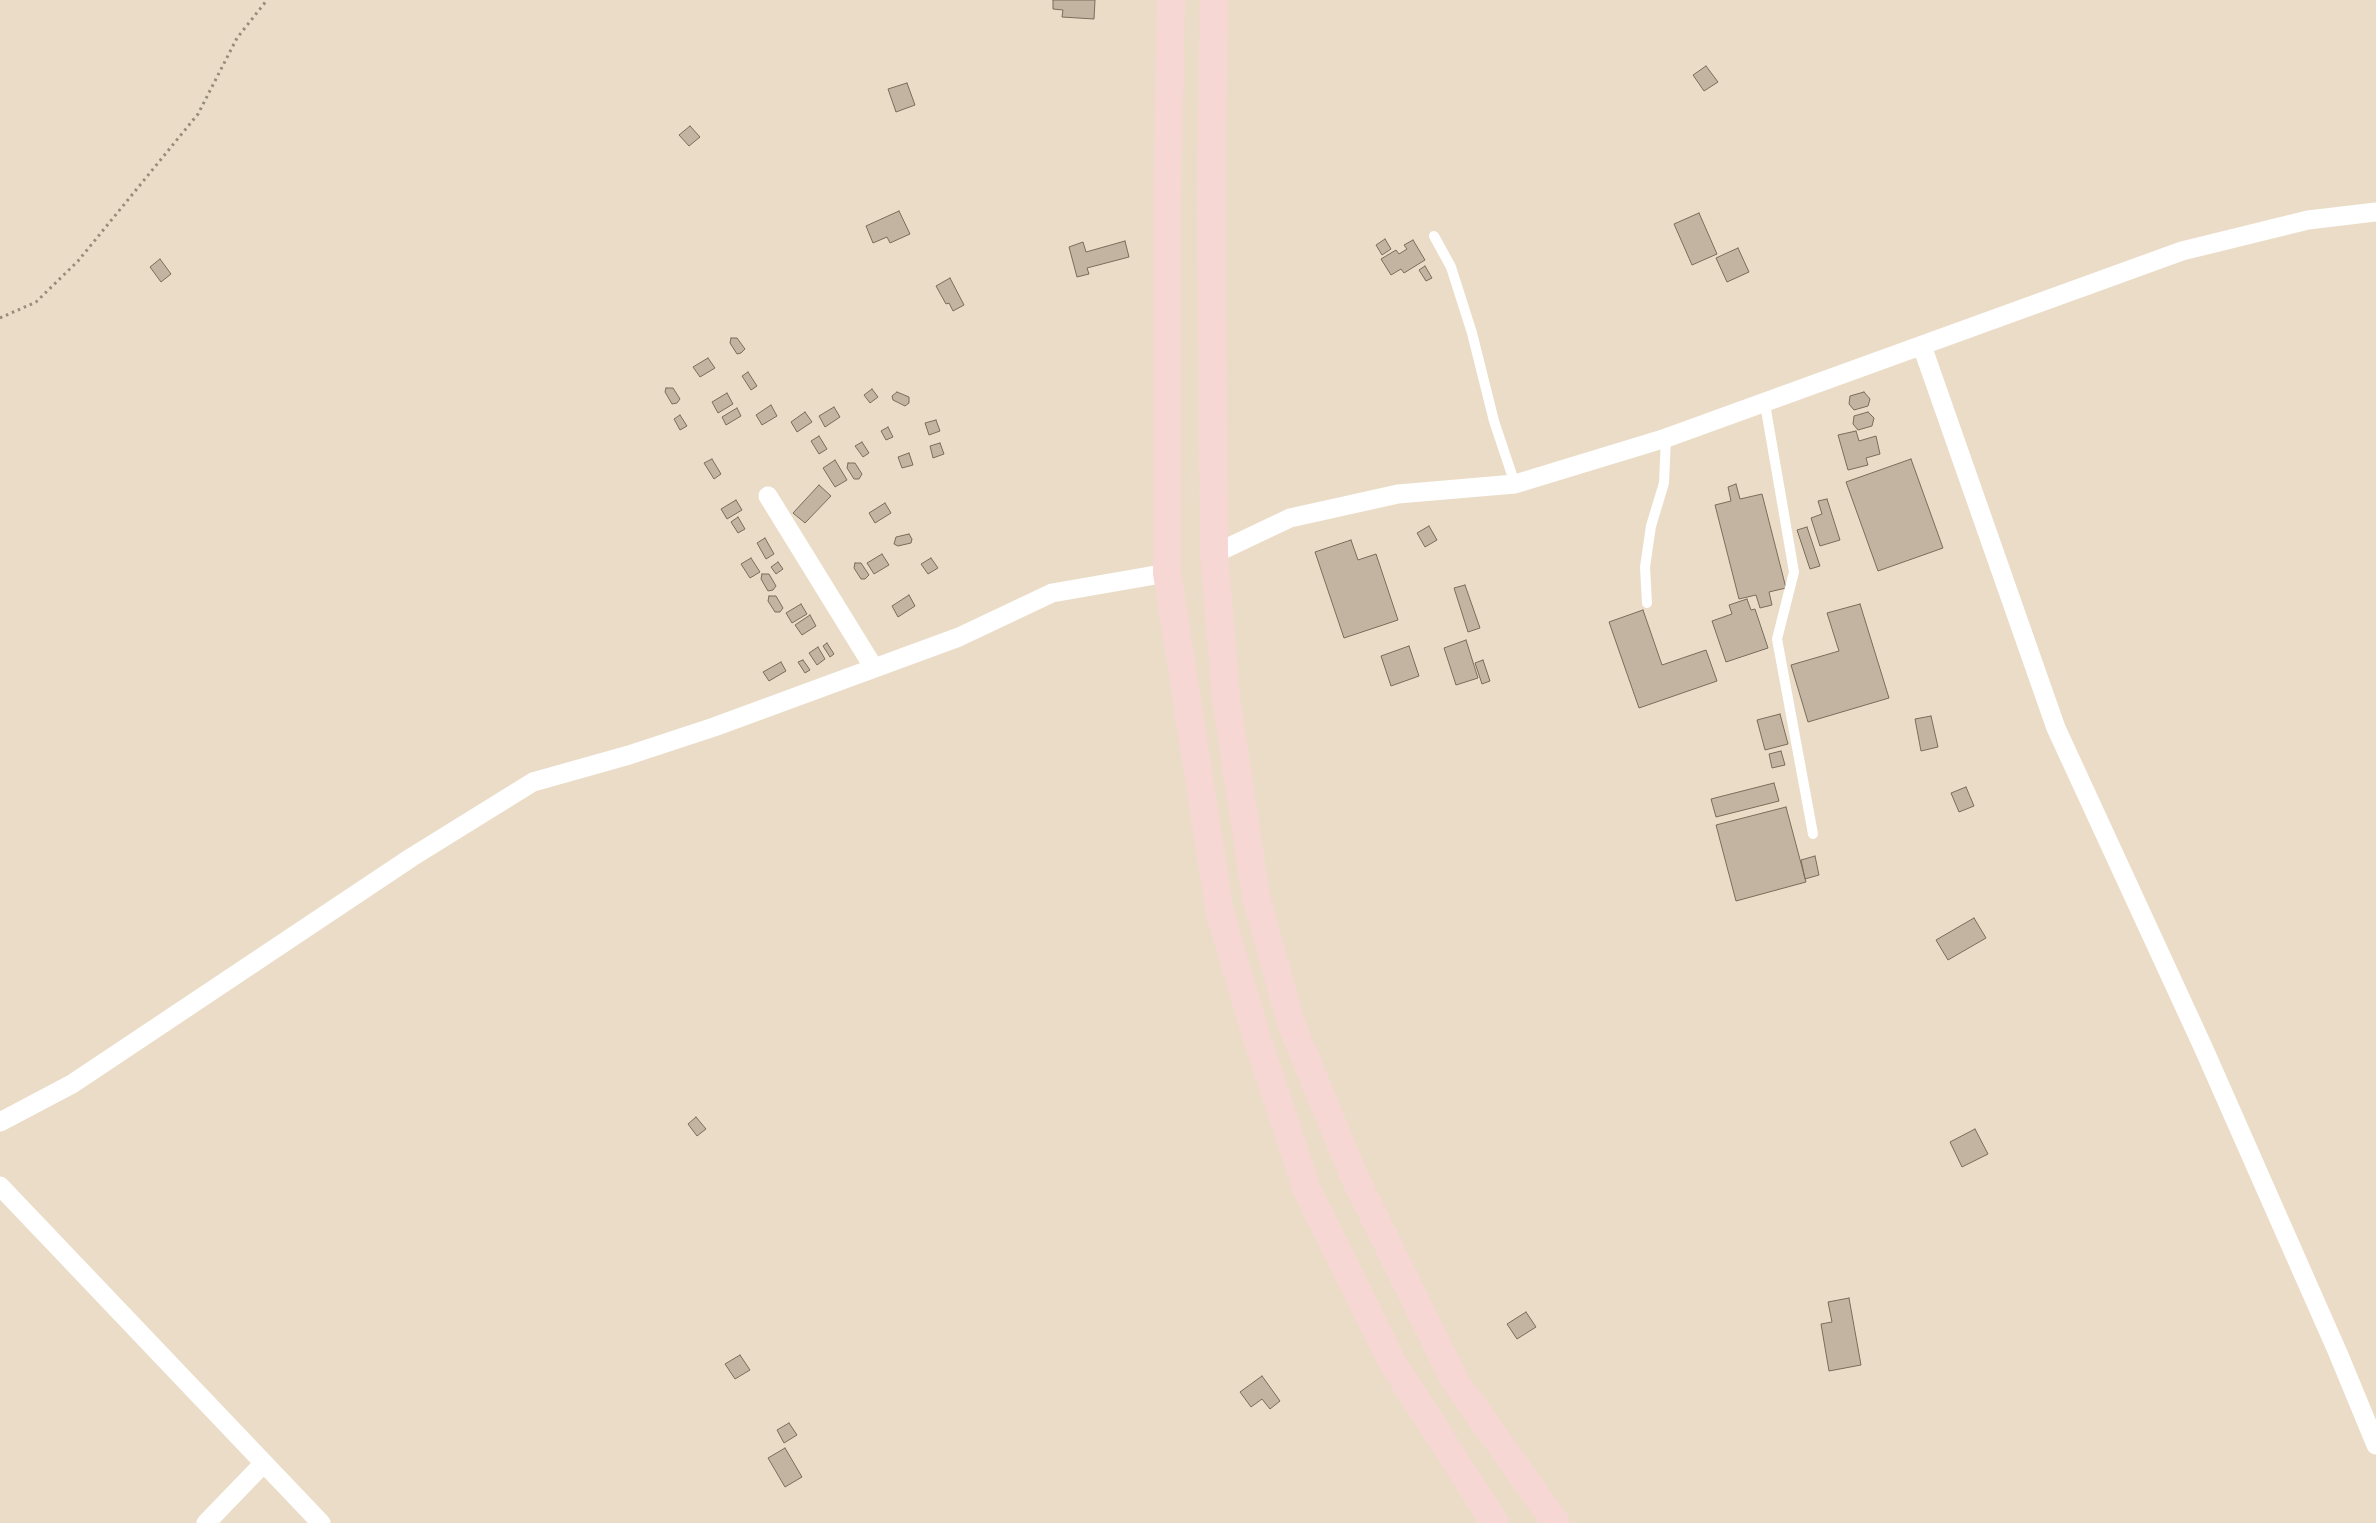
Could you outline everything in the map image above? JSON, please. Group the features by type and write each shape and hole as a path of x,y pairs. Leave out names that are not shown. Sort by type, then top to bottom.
{"main road":[{"path":"1171,0 1167,206 1167,574 1220,912 1256,1035 1307,1190 1392,1362 1495,1523"},
{"path":"1214,0 1210,189 1214,554 1226,698 1256,897 1291,1023 1354,1176 1455,1380 1556,1523"}],"street":[{"path":"1214,554 1290,518 1398,494 1515,484 1666,438 1765,404 2182,251 2308,220 2376,212"},
{"path":"1922,346 2056,728 2204,1047 2338,1353 2376,1445"},
{"path":"768,496 874,668"},
{"path":"0,1122 72,1084 412,857 533,782 629,755 714,727 959,637 1052,594 1167,574"},
{"path":"0,1186 321,1523"},
{"path":"206,1523 263,1464"}],"lane":[{"path":"1434,236 1451,267 1472,333 1494,421 1515,484"},
{"path":"1765,404 1794,572 1776,639 1812,834"},
{"path":"1647,603 1645,567 1650,526 1664,483 1666,438"}],"path":[{"path":"0,318 36,302 78,261 198,114 237,38 257,9 267,0"}],"building":[{"path":"1053,0 1095,0 1094,19 1062,17 1063,10 1053,9"},
{"path":"1706,66 1718,82 1704,91 1693,75"},
{"path":"907,83 915,105 896,112 888,89"},
{"path":"690,126 700,137 689,146 679,135"},
{"path":"899,211 910,234 890,243 887,237 873,243 866,226"},
{"path":"1699,213 1717,254 1692,265 1674,224"},
{"path":"1385,239 1391,249 1382,255 1376,245"},
{"path":"1413,240 1425,260 1404,273 1401,269 1391,275 1381,259 1396,250 1399,254 1407,249 1404,245"},
{"path":"1125,241 1129,257 1087,268 1089,274 1077,277 1069,247 1083,242 1086,252"},
{"path":"1738,248 1749,272 1727,282 1716,258"},
{"path":"160,259 171,274 161,282 150,267"},
{"path":"1425,266 1432,278 1426,281 1419,270"},
{"path":"950,278 964,305 953,311 949,303 946,304 936,286"},
{"path":"731,338 737,338 745,349 741,353 737,354 730,343"},
{"path":"708,358 715,368 700,377 693,367"},
{"path":"748,372 757,386 751,390 742,376"},
{"path":"666,388 673,388 680,399 677,403 672,404 665,392"},
{"path":"872,389 878,397 870,403 864,395"},
{"path":"897,392 909,397 909,403 905,406 893,400 892,396"},
{"path":"1864,392 1870,399 1868,406 1854,410 1849,404 1850,396"},
{"path":"727,393 733,404 718,413 712,402"},
{"path":"771,405 777,416 762,425 756,415"},
{"path":"834,407 840,417 825,427 819,416"},
{"path":"737,408 741,416 726,425 722,417"},
{"path":"805,412 812,422 797,432 791,422"},
{"path":"1868,412 1874,418 1872,426 1858,430 1853,424 1854,416"},
{"path":"680,415 687,426 680,430 674,419"},
{"path":"936,420 940,431 929,435 925,423"},
{"path":"888,427 893,437 886,440 881,431"},
{"path":"1856,431 1859,441 1876,436 1880,454 1866,458 1868,465 1848,470 1838,435"},
{"path":"819,436 827,449 819,454 811,441"},
{"path":"862,442 869,453 863,457 855,446"},
{"path":"940,443 944,454 933,458 930,446"},
{"path":"909,453 913,465 902,468 898,457"},
{"path":"712,459 721,474 714,479 704,463"},
{"path":"1911,459 1943,548 1878,571 1846,482"},
{"path":"835,460 847,480 835,487 823,468"},
{"path":"848,463 855,463 862,474 859,479 854,479 847,468"},
{"path":"1736,484 1740,499 1762,494 1786,588 1769,592 1772,605 1760,608 1756,595 1739,599 1715,505 1731,501 1728,487"},
{"path":"819,485 831,496 805,523 793,513"},
{"path":"1827,499 1840,540 1820,546 1811,518 1822,514 1818,501"},
{"path":"736,500 742,510 727,519 721,509"},
{"path":"885,503 891,513 875,523 869,513"},
{"path":"738,517 745,529 738,533 731,522"},
{"path":"1429,526 1437,540 1425,547 1417,533"},
{"path":"1807,527 1820,566 1810,569 1797,530"},
{"path":"909,534 912,539 911,543 898,546 894,544 896,537"},
{"path":"765,538 774,554 766,559 757,543"},
{"path":"1351,540 1358,560 1376,554 1398,620 1344,638 1315,552"},
{"path":"882,554 889,565 874,574 867,563"},
{"path":"751,558 760,572 750,578 741,564"},
{"path":"931,558 938,568 928,574 921,564"},
{"path":"778,562 783,569 776,574 771,567"},
{"path":"855,563 861,563 869,575 865,579 861,579 854,568"},
{"path":"762,574 769,574 776,586 773,590 768,591 761,579"},
{"path":"1465,585 1480,628 1468,632 1454,588"},
{"path":"909,595 915,606 898,617 892,606"},
{"path":"769,596 776,596 783,608 780,612 775,612 768,601"},
{"path":"1747,599 1751,610 1755,609 1768,648 1726,662 1712,621 1732,614 1729,605"},
{"path":"801,604 807,614 792,623 786,613"},
{"path":"1860,604 1889,698 1808,722 1791,665 1839,651 1827,613"},
{"path":"1643,610 1662,665 1706,650 1717,681 1639,708 1609,622"},
{"path":"810,615 816,626 802,635 795,625"},
{"path":"1466,640 1478,678 1456,685 1444,648"},
{"path":"827,643 834,654 830,657 823,646"},
{"path":"1409,646 1419,676 1391,686 1381,656"},
{"path":"818,647 825,659 817,665 809,653"},
{"path":"803,660 810,670 805,673 798,662"},
{"path":"1483,660 1490,681 1482,684 1475,663"},
{"path":"781,662 786,671 769,681 763,672"},
{"path":"1780,714 1788,744 1765,750 1757,720"},
{"path":"1931,716 1938,747 1921,751 1915,719"},
{"path":"1781,751 1785,765 1772,768 1769,754"},
{"path":"1774,783 1779,801 1716,817 1711,799"},
{"path":"1966,787 1974,806 1959,812 1951,793"},
{"path":"1786,807 1806,882 1736,901 1716,825"},
{"path":"1815,856 1819,875 1805,879 1801,860"},
{"path":"1974,918 1986,938 1948,960 1936,940"},
{"path":"696,1117 706,1129 697,1136 688,1124"},
{"path":"1975,1129 1988,1154 1962,1167 1950,1142"},
{"path":"1849,1298 1861,1365 1829,1371 1821,1324 1832,1322 1828,1302"},
{"path":"1526,1312 1536,1327 1517,1339 1507,1324"},
{"path":"740,1355 750,1370 735,1379 725,1364"},
{"path":"1262,1376 1280,1401 1270,1409 1262,1399 1251,1407 1240,1392"},
{"path":"789,1423 797,1435 784,1443 777,1430"},
{"path":"785,1448 802,1477 785,1487 768,1458"}]}
